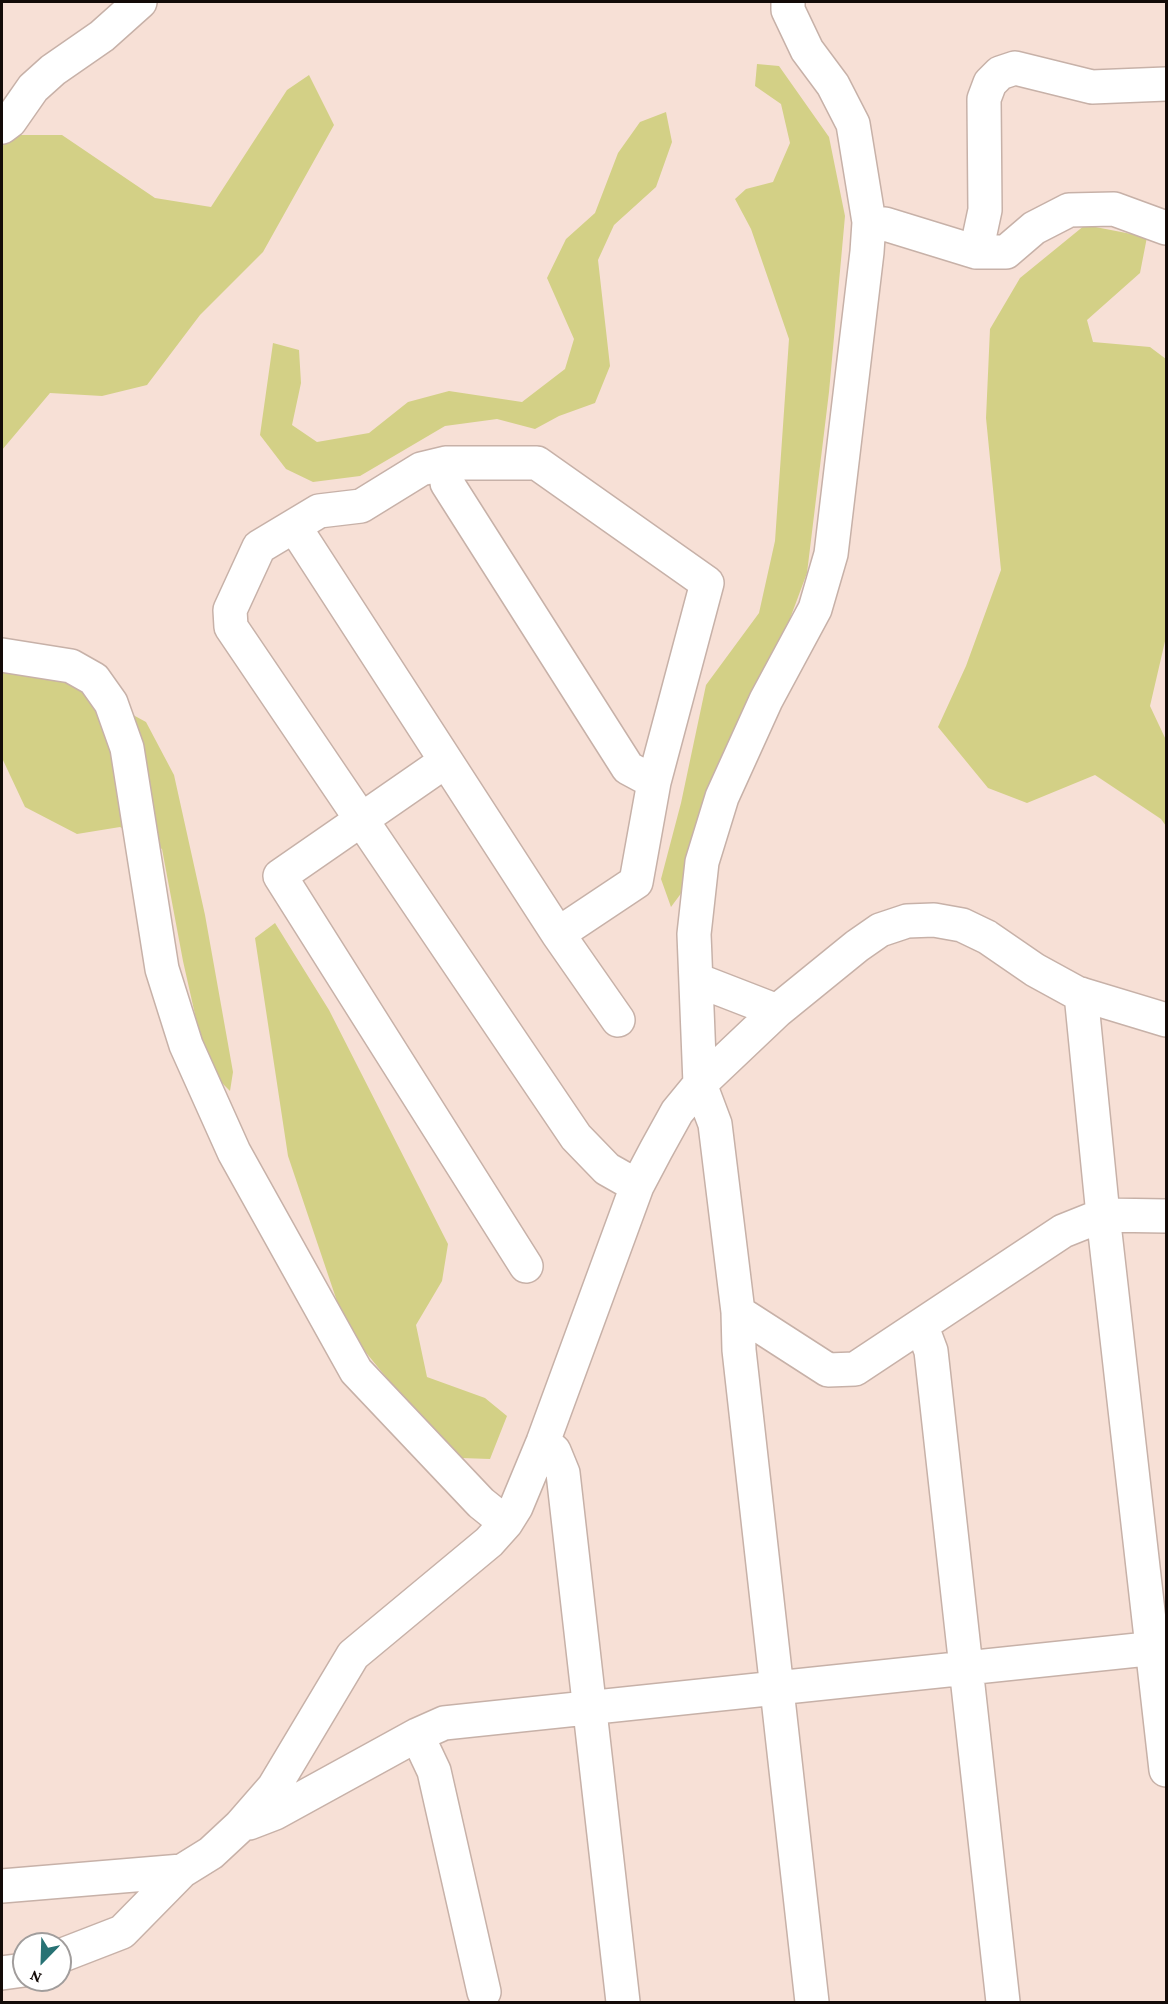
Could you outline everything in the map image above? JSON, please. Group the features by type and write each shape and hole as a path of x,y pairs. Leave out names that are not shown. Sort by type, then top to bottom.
{"street":[{"path":"2,127 10,121 39,82 102,36 140,2"},
{"path":"788,2 788,10 807,50 833,85 853,123 869,222 831,554 815,609 766,700 722,797 702,862 694,934 700,1084 715,1124 738,1312 739,1350 779,1688 812,2002"},
{"path":"976,252 985,210 984,99 990,83 1000,73 1015,68 1092,87 1167,84"},
{"path":"869,222 885,224 976,252 1006,252 1034,228 1069,210 1114,209 1167,228"},
{"path":"446,463 447,483 628,768 654,782"},
{"path":"558,934 636,882 654,782 706,583 537,463 446,463 421,469 361,506 319,511 259,547 231,610 231,627 576,1137 607,1169 637,1186"},
{"path":"294,526 558,934 618,1020"},
{"path":"2,655 71,666 94,679 111,703 127,748 162,969 186,1045 234,1152 356,1371 481,1503 506,1523"},
{"path":"446,761 280,876 526,1266"},
{"path":"72,1951 122,1932 182,1871 211,1852 240,1826 274,1787 353,1655 489,1542 506,1523 516,1507 543,1442 637,1186 677,1112 700,1084 777,1011 880,930 907,921 934,920 962,925 987,938 1055,982 1081,994 1167,1020"},
{"path":"697,980 777,1011"},
{"path":"1081,994 1103,1215 1159,1647 1167,1770"},
{"path":"738,1312 828,1370 855,1369 922,1327 1064,1230 1103,1215 1167,1216"},
{"path":"922,1327 931,1351 964,1668 1003,2002"},
{"path":"543,1442 554,1451 563,1473 623,2002"},
{"path":"240,1826 275,1813 417,1735 444,1723 1159,1647"},
{"path":"417,1735 434,1771 484,1992"},
{"path":"2,1886 182,1871"}],"shaded area":[{"path":"757,64 779,66 829,137 845,216 829,392 807,573 788,624 746,706 685,888 671,907 661,879 681,803 706,685 759,613 775,541 789,339 751,229 735,199 746,189 773,182 790,143 781,104 755,86"},
{"path":"309,75 334,125 263,252 200,315 147,385 102,396 50,393 2,450 2,146 20,135 62,135 155,198 211,207 287,90"},
{"path":"666,112 672,142 656,187 614,225 598,260 610,366 595,403 559,416 535,429 497,419 445,426 360,476 313,482 286,469 260,435 273,343 299,350 301,383 292,425 317,442 369,433 408,402 449,391 522,402 565,369 574,339 547,278 566,239 595,213 618,153 640,122"},
{"path":"1085,225 1147,237 1140,273 1087,320 1093,342 1150,347 1166,359 1166,637 1150,706 1166,740 1166,826 1161,819 1095,775 1027,803 988,788 938,727 966,666 1001,570 986,418 990,329 1020,278"},
{"path":"2,636 31,674 78,685 146,722 174,775 205,915 233,1072 230,1091 207,1068 183,961 162,849 120,827 77,834 25,807 2,758"},
{"path":"275,923 329,1010 448,1244 442,1281 416,1325 427,1377 485,1398 507,1416 490,1459 461,1458 394,1387 346,1328 288,1156 255,938"}]}
